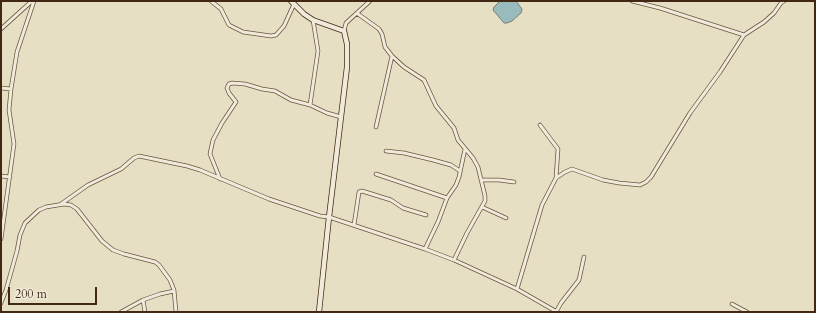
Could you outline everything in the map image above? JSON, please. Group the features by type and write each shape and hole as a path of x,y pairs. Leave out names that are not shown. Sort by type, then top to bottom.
{"street":[{"path":"1,29 33,1"},
{"path":"1,239 2,220 7,200 14,144 9,110 11,89 17,52 33,1"},
{"path":"211,1 221,9 229,25 243,32 271,36 276,35 284,26 292,3 313,20 344,31"},
{"path":"319,312 348,56 344,31 346,23 358,14 370,1"},
{"path":"632,1 660,8 744,35"},
{"path":"556,178 572,169 603,180 619,183 640,185 646,182 651,177 690,113 720,72 744,35 764,22 784,1"},
{"path":"358,14 379,29 382,34 385,47 392,56 424,80 436,106 454,128 458,140 473,158 482,180 485,196 482,207 454,260"},
{"path":"310,105 318,51 313,20"},
{"path":"376,127 392,56"},
{"path":"220,179 210,154 213,140 236,102 227,88 229,84 245,84 275,91 291,100 310,105 340,117"},
{"path":"1,88 11,89"},
{"path":"517,289 542,205 556,178 558,148 540,125"},
{"path":"425,249 438,222 447,198 454,190 461,171 465,149"},
{"path":"386,150 437,161 451,165 461,171"},
{"path":"61,204 88,186 121,169 134,158 139,156 187,166 301,210 354,225 454,260 517,289 556,312 579,280 584,257"},
{"path":"376,174 447,198"},
{"path":"1,176 10,177"},
{"path":"482,180 514,182"},
{"path":"354,225 358,193 362,191 391,200 403,208 426,215"},
{"path":"1,200 7,200"},
{"path":"1,303 17,251 20,235 25,223 39,210 61,204 71,205 77,209 102,241 113,250 155,262 160,266 170,280 174,291 176,312"},
{"path":"482,207 506,218"},
{"path":"121,312 143,300 174,291"},
{"path":"143,300 145,312"},
{"path":"732,304 747,312"}],"water":[{"path":"500,1 516,1 522,9 521,13 512,21 504,23 493,10"}]}
